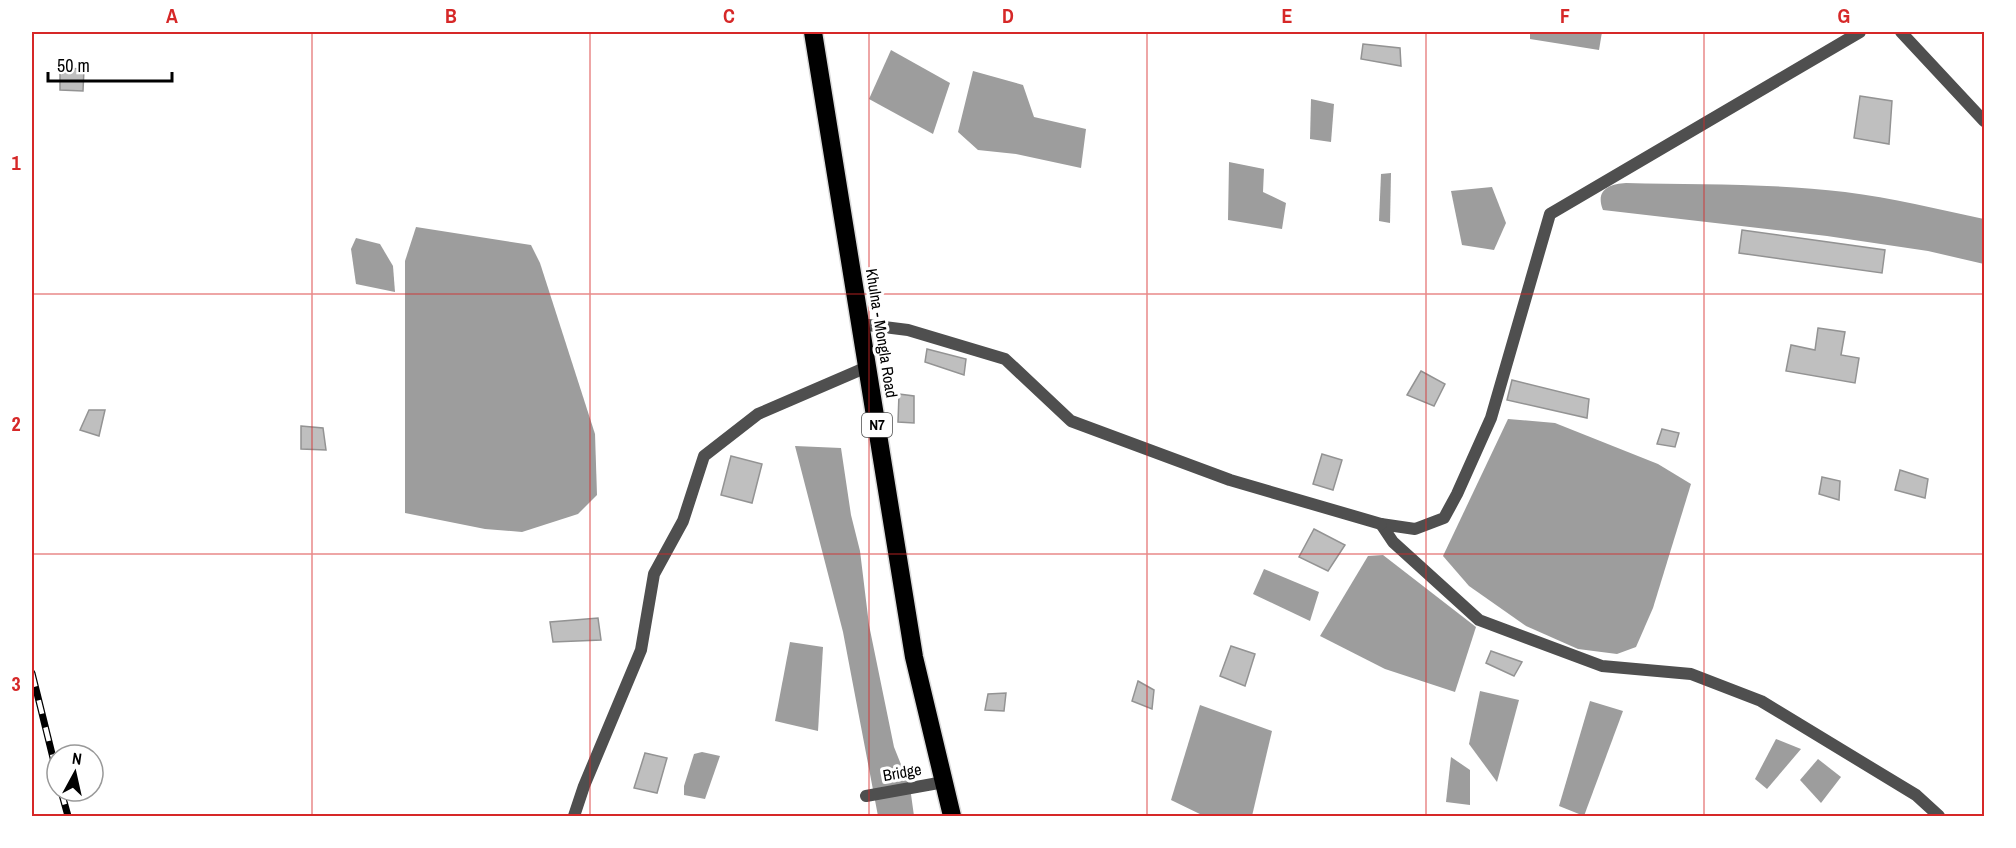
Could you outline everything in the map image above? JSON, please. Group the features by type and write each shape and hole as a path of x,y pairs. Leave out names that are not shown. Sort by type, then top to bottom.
{"highway":[{"name":"Khulna - Mongla Road","path":"813,32 914,657 952,816"}],"street":[{"path":"860,324 908,330 1005,359 1071,421 1230,480 1381,524 1415,529 1444,518 1491,418 1550,214 1860,32"},
{"path":"1901,32 1984,121"},
{"path":"574,816 584,786 641,650 654,574 683,521 704,456 758,414 867,367"},
{"path":"1381,524 1394,542 1479,620 1602,666 1691,674 1761,701 1916,795 1938,816"},
{"name":"Bridge","path":"866,796 944,782"}],"shaded area":[{"path":"1530,32 1602,32 1599,50 1530,39"},
{"path":"891,50 950,83 933,134 869,99"},
{"path":"973,71 1023,85 1034,117 1086,129 1081,168 1016,154 978,150 958,132"},
{"path":"1311,99 1334,104 1331,142 1310,139"},
{"path":"1229,162 1264,169 1263,192 1286,203 1282,229 1228,220"},
{"path":"1391,173 1390,223 1379,221 1381,174"},
{"path":"1626,183 1818,189 1880,197 1984,219 1984,264 1928,251 1827,236 1603,210 1601,197 1605,189"},
{"path":"1492,187 1506,223 1494,250 1462,245 1451,191"},
{"path":"416,227 531,245 540,263 595,434 597,495 578,514 522,532 485,529 405,513 405,261"},
{"path":"356,238 380,244 393,266 395,292 356,284 351,249"},
{"path":"1508,419 1555,423 1658,464 1691,484 1653,608 1636,647 1617,654 1578,649 1526,626 1469,586 1443,556"},
{"path":"795,446 841,448 851,515 860,551 869,625 894,747 910,787 914,816 878,816 843,632"},
{"path":"1383,555 1476,627 1455,692 1385,669 1320,636 1368,556"},
{"path":"1264,569 1319,592 1310,621 1253,594"},
{"path":"790,642 823,647 818,731 775,721"},
{"path":"1480,691 1519,700 1497,782 1469,744"},
{"path":"1590,701 1623,711 1584,816 1559,806"},
{"path":"1200,705 1272,731 1252,816 1204,816 1171,800"},
{"path":"1776,739 1801,749 1767,789 1755,779"},
{"path":"702,752 720,756 705,799 684,795 684,786 694,754"},
{"path":"1451,757 1470,770 1470,805 1446,802"},
{"path":"1818,759 1841,777 1821,803 1800,780"}],"building":[{"path":"1363,44 1400,48 1401,66 1361,59"},
{"path":"60,68 84,69 83,91 60,90"},
{"path":"1860,96 1892,101 1889,144 1854,138"},
{"path":"1742,230 1885,250 1882,273 1739,253"},
{"path":"1818,328 1845,332 1841,355 1859,358 1855,383 1786,371 1791,345 1815,350"},
{"path":"927,349 966,359 964,375 925,362"},
{"path":"1421,371 1445,384 1434,406 1407,395"},
{"path":"1512,380 1589,399 1587,418 1507,400"},
{"path":"899,394 914,396 914,423 898,422"},
{"path":"89,410 105,410 99,436 80,430"},
{"path":"301,426 323,428 326,450 301,449"},
{"path":"1662,429 1679,433 1675,447 1657,444"},
{"path":"1322,454 1342,460 1333,490 1313,484"},
{"path":"731,456 762,464 752,503 721,495"},
{"path":"1900,470 1928,479 1925,498 1895,490"},
{"path":"1822,477 1840,481 1839,500 1819,494"},
{"path":"1314,529 1345,545 1328,571 1299,557"},
{"path":"598,618 601,640 553,642 550,622"},
{"path":"1231,646 1255,654 1245,686 1220,676"},
{"path":"1491,651 1522,662 1514,676 1486,663"},
{"path":"1138,681 1154,690 1152,709 1132,701"},
{"path":"1006,693 1004,711 985,710 988,694"},
{"path":"645,753 667,758 657,793 634,788"}],"railway":[{"path":"32,673 49,743"},
{"path":"64,803 68,816"}]}
